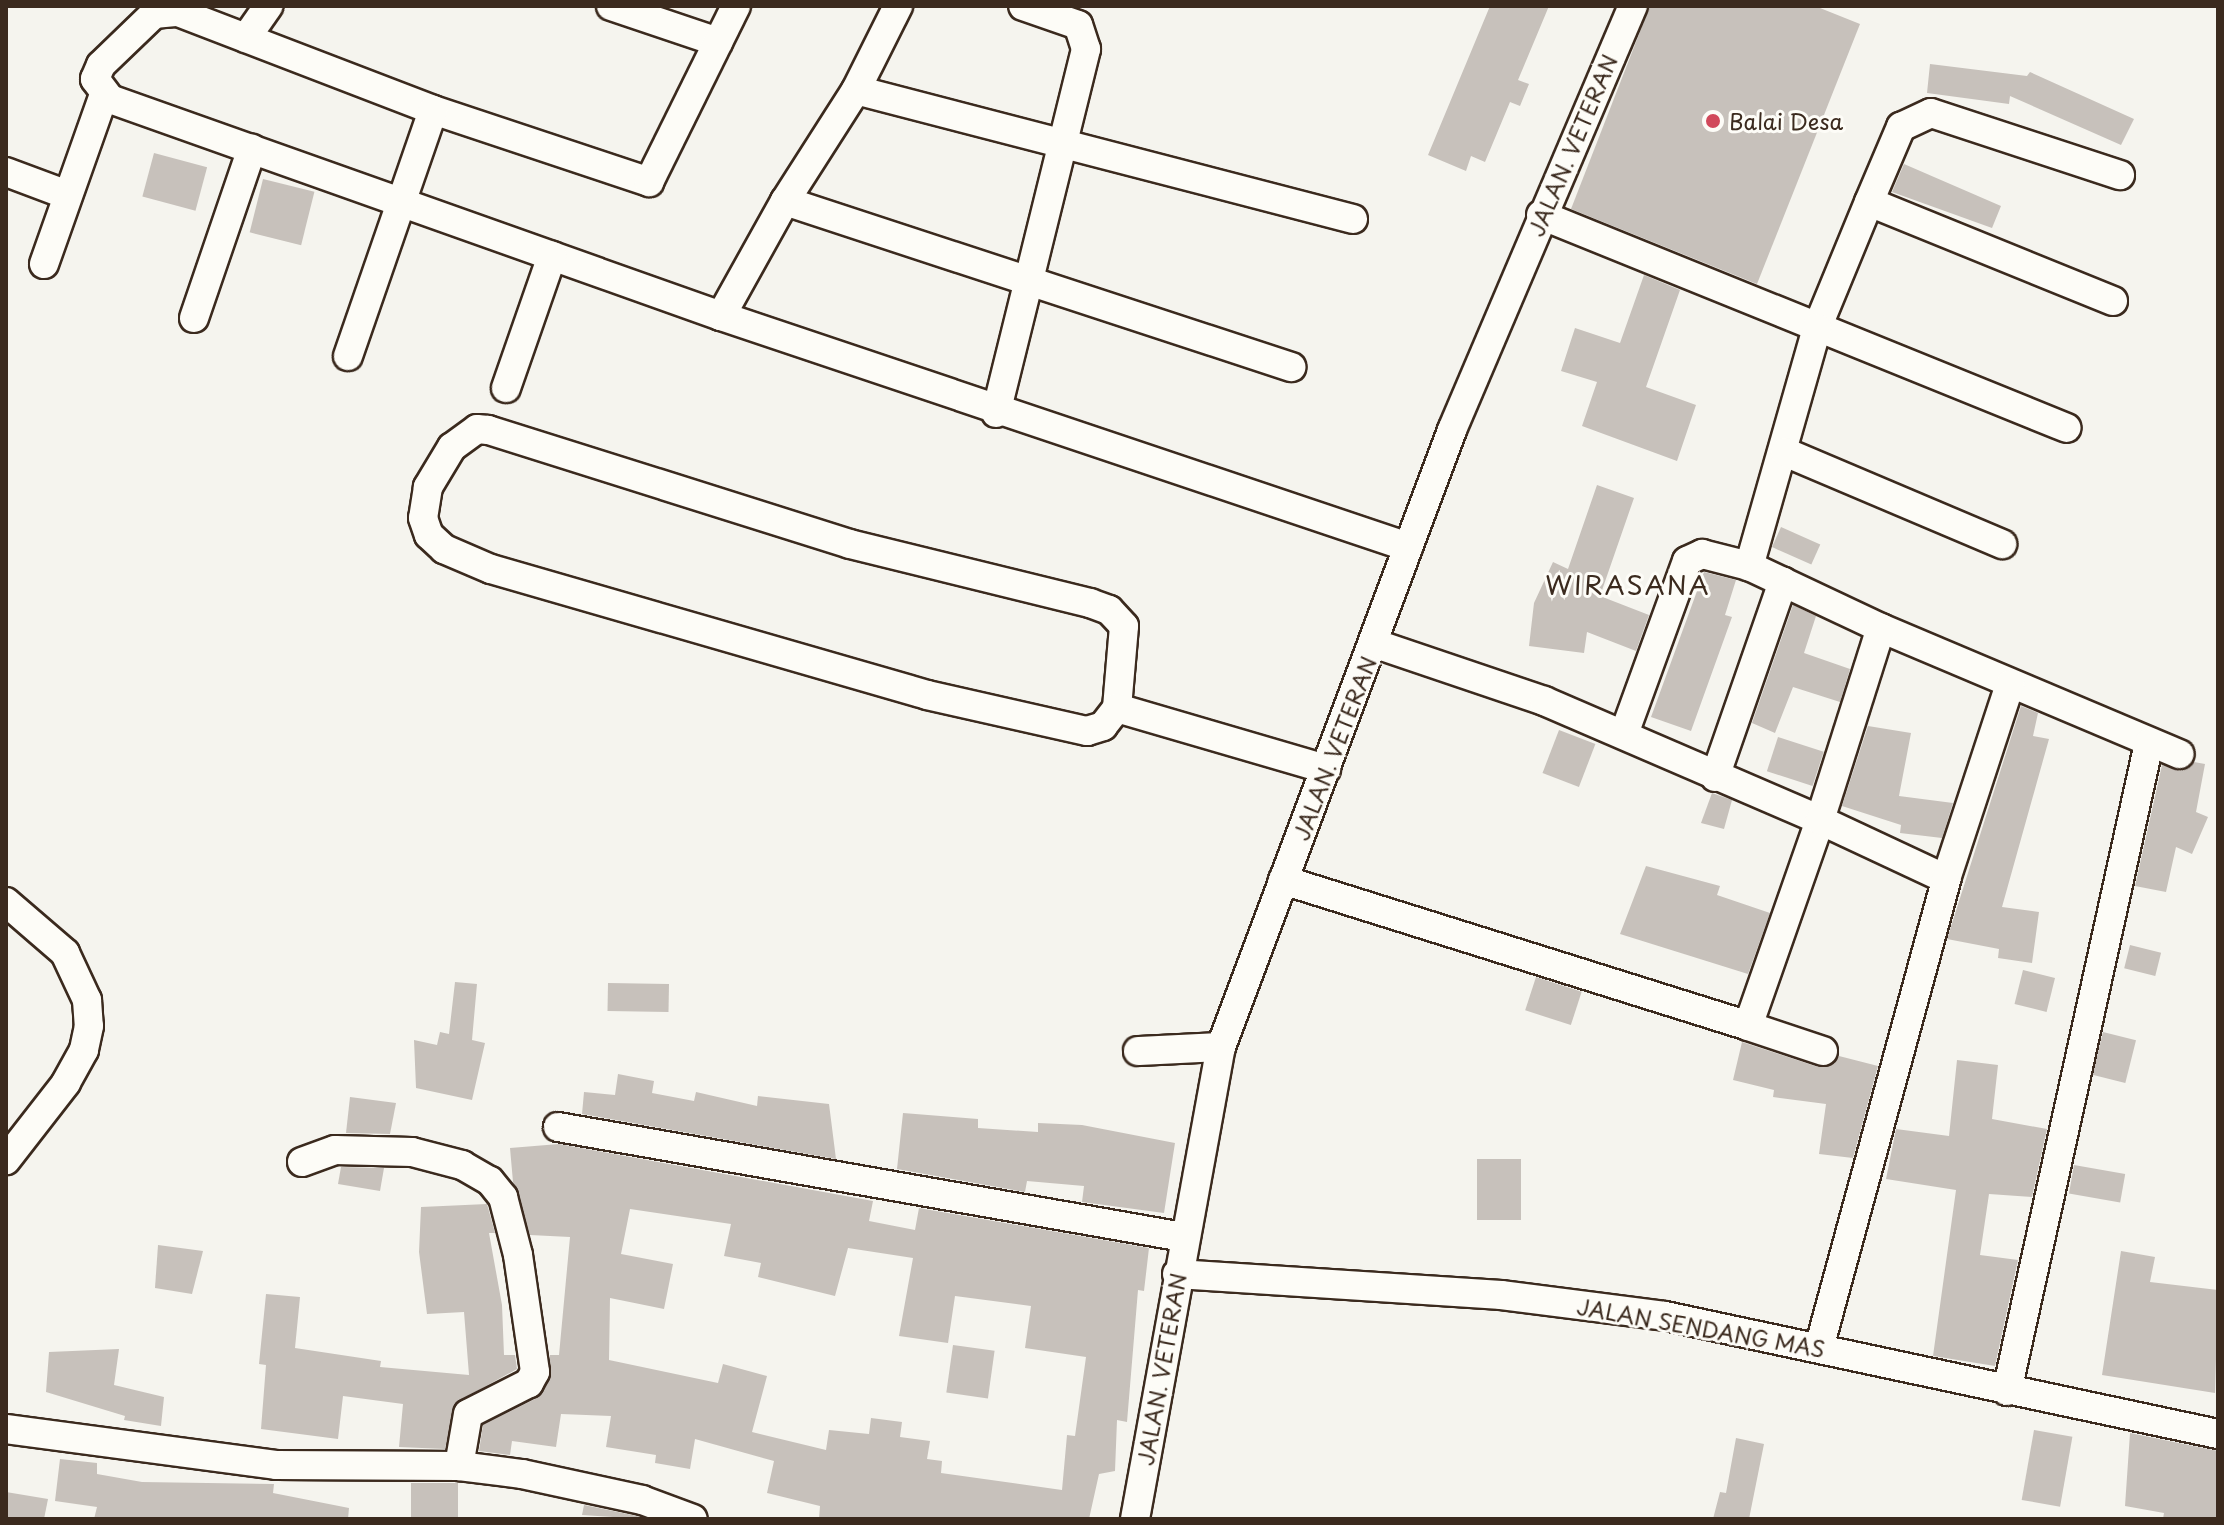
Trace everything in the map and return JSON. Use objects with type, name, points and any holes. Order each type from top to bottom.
[{"type":"street","points":[[246,38],[268,6]]},
{"type":"street","points":[[611,6],[718,42]]},
{"type":"street","points":[[736,6],[649,182],[433,110],[178,12],[154,14],[101,65],[95,79],[104,95],[552,256],[996,413],[1408,547]]},
{"type":"street","points":[[721,316],[785,201],[856,90],[898,6]]},
{"type":"street","points":[[996,413],[1029,285],[1084,37],[1078,25],[1063,17],[1023,6]]},
{"type":"street","name":"JALAN. VETERAN","points":[[1135,1519],[1183,1237],[1221,1047],[1408,547],[1541,215],[1633,6]]},
{"type":"street","points":[[856,90],[1061,147],[1353,219]]},
{"type":"street","points":[[44,264],[104,95]]},
{"type":"street","points":[[348,356],[405,202],[433,110]]},
{"type":"street","points":[[1749,566],[1785,452],[1817,328],[1901,127],[1931,113],[2120,175]]},
{"type":"street","points":[[194,318],[252,149]]},
{"type":"street","points":[[6,172],[68,195]]},
{"type":"street","points":[[785,201],[1029,285],[1291,367]]},
{"type":"street","points":[[1869,202],[2113,301]]},
{"type":"street","points":[[1541,215],[2067,428]]},
{"type":"street","points":[[506,388],[552,256]]},
{"type":"street","points":[[477,429],[488,430],[837,540],[1100,606],[1120,617],[1124,626],[1117,708],[1094,730],[1048,724],[748,647],[491,569],[444,549],[429,535],[423,518],[428,487],[452,447],[477,429]]},
{"type":"street","points":[[1785,452],[2002,544]]},
{"type":"street","points":[[1624,734],[1687,561],[1702,554],[1749,566],[1881,628],[2179,754]]},
{"type":"street","points":[[1715,777],[1783,582]]},
{"type":"street","points":[[1748,1026],[1820,820],[1881,628]]},
{"type":"street","points":[[1373,643],[1544,701],[1820,820],[1946,879]]},
{"type":"street","points":[[1819,1348],[1946,879],[2010,684]]},
{"type":"street","points":[[1117,708],[1326,769]]},
{"type":"street","points":[[2007,1391],[2149,743]]},
{"type":"street","points":[[1283,880],[1823,1051]]},
{"type":"street","points":[[6,902],[65,953],[87,1000],[89,1026],[84,1050],[66,1083],[6,1160]]},
{"type":"street","points":[[1138,1051],[1221,1047]]},
{"type":"street","points":[[558,1127],[1183,1237]]},
{"type":"street","points":[[302,1162],[335,1150],[412,1152],[462,1165],[490,1181],[503,1197],[518,1255],[535,1372],[529,1383],[468,1414],[459,1466]]},
{"type":"street","name":"JALAN SENDANG MAS","points":[[1177,1274],[1501,1295],[1665,1316],[2218,1434]]},
{"type":"street","points":[[8,1427],[276,1465],[459,1466],[572,1483],[693,1519]]},
{"type":"building","points":[[1490,6],[1549,6],[1518,80],[1529,84],[1520,106],[1510,102],[1485,162],[1471,156],[1466,171],[1428,155]]},
{"type":"building","name":"Balai Desa","points":[[1650,6],[1815,6],[1860,24],[1757,284],[1571,209]]},
{"type":"building","points":[[1930,64],[2027,76],[2030,72],[2134,119],[2121,145],[2010,96],[2009,104],[1927,93]]},
{"type":"building","points":[[154,153],[207,167],[195,211],[142,196]]},
{"type":"building","points":[[1904,164],[2001,206],[1992,228],[1892,192]]},
{"type":"building","points":[[263,179],[314,192],[301,245],[250,232]]},
{"type":"building","points":[[1644,275],[1680,290],[1646,387],[1696,405],[1677,461],[1582,426],[1597,382],[1561,371],[1575,328],[1620,343]]},
{"type":"building","points":[[1597,485],[1634,498],[1600,596],[1649,615],[1636,651],[1587,632],[1584,653],[1529,646],[1534,603],[1553,562],[1568,569]]},
{"type":"building","points":[[1781,527],[1820,544],[1811,565],[1772,547]]},
{"type":"building","points":[[1704,572],[1736,580],[1725,615],[1732,617],[1691,731],[1651,717]]},
{"type":"building","points":[[1793,605],[1816,616],[1804,653],[1850,669],[1840,702],[1793,687],[1775,733],[1752,723]]},
{"type":"building","points":[[2021,706],[2038,713],[2033,736],[2049,739],[2002,907],[2039,912],[2032,963],[1998,958],[1999,949],[1947,939]]},
{"type":"building","points":[[1868,726],[1911,733],[1899,796],[1953,803],[1942,838],[1900,833],[1901,825],[1842,806]]},
{"type":"building","points":[[1559,730],[1595,744],[1579,787],[1543,773]]},
{"type":"building","points":[[1778,737],[1824,752],[1813,786],[1767,771]]},
{"type":"building","points":[[2194,762],[2205,764],[2196,812],[2208,817],[2192,854],[2176,847],[2166,892],[2135,886],[2162,765],[2180,771]]},
{"type":"building","points":[[1712,793],[1732,800],[1724,829],[1701,823]]},
{"type":"building","points":[[1646,866],[1720,886],[1717,895],[1770,913],[1748,974],[1620,934]]},
{"type":"building","points":[[2130,945],[2161,953],[2155,976],[2124,968]]},
{"type":"building","points":[[2023,970],[2055,978],[2047,1012],[2015,1004]]},
{"type":"building","points":[[1536,977],[1582,992],[1571,1025],[1525,1010]]},
{"type":"building","points":[[455,982],[477,984],[472,1040],[485,1043],[472,1100],[416,1088],[414,1040],[437,1045],[440,1032],[449,1034]]},
{"type":"building","points":[[608,983],[669,984],[669,1012],[608,1011]]},
{"type":"building","points":[[2103,1032],[2136,1040],[2125,1083],[2092,1075]]},
{"type":"building","points":[[1742,1042],[1818,1067],[1834,1064],[1839,1056],[1878,1066],[1853,1158],[1819,1154],[1826,1104],[1773,1097],[1774,1090],[1733,1080]]},
{"type":"building","points":[[1957,1060],[1998,1065],[1992,1119],[2047,1129],[2032,1197],[1989,1194],[1980,1255],[2018,1260],[1995,1366],[1933,1356],[1956,1190],[1886,1179],[1896,1129],[1949,1136]]},
{"type":"building","points":[[618,1074],[654,1081],[652,1093],[694,1101],[696,1092],[757,1106],[758,1096],[829,1104],[836,1159],[582,1114],[584,1092],[615,1095]]},
{"type":"building","points":[[350,1097],[396,1103],[390,1134],[346,1133]]},
{"type":"building","points":[[903,1113],[978,1119],[978,1128],[1038,1132],[1038,1123],[1082,1125],[1175,1143],[1164,1213],[1082,1202],[1084,1186],[1027,1181],[1025,1192],[897,1169]]},
{"type":"building","points":[[559,1144],[873,1201],[869,1221],[915,1230],[919,1208],[1149,1248],[1144,1291],[1138,1290],[1127,1422],[1117,1420],[1115,1471],[1099,1474],[1089,1519],[819,1519],[820,1506],[767,1493],[774,1461],[695,1439],[690,1469],[655,1463],[656,1455],[606,1447],[611,1416],[561,1414],[556,1447],[512,1441],[510,1455],[479,1451],[483,1425],[537,1398],[550,1379],[550,1355],[559,1355],[570,1237],[530,1235],[513,1182],[510,1148]],"holes":[[[630,1209],[731,1224],[724,1256],[761,1263],[758,1277],[835,1296],[848,1248],[913,1258],[899,1336],[948,1343],[955,1296],[1031,1306],[1025,1348],[1086,1357],[1075,1436],[1067,1435],[1062,1490],[941,1473],[942,1461],[927,1459],[930,1441],[900,1437],[902,1422],[871,1418],[869,1434],[829,1430],[826,1450],[752,1432],[767,1376],[723,1364],[718,1383],[609,1360],[610,1298],[664,1309],[673,1264],[621,1254]]]},
{"type":"building","points":[[1477,1159],[1521,1159],[1521,1220],[1477,1220]]},
{"type":"building","points":[[2074,1165],[2125,1174],[2120,1203],[2069,1194]]},
{"type":"building","points":[[341,1167],[384,1168],[380,1191],[338,1184]]},
{"type":"building","points":[[487,1204],[495,1233],[489,1233],[502,1305],[504,1355],[515,1355],[517,1369],[455,1403],[445,1449],[399,1447],[403,1404],[343,1396],[338,1439],[261,1429],[266,1365],[259,1364],[266,1294],[300,1297],[295,1348],[381,1361],[380,1367],[469,1375],[464,1312],[427,1314],[419,1252],[421,1207]]},
{"type":"building","points":[[158,1245],[203,1251],[192,1294],[155,1288]]},
{"type":"building","points":[[2121,1251],[2155,1257],[2150,1282],[2218,1290],[2215,1393],[2102,1375]]},
{"type":"building","points":[[953,1345],[995,1351],[988,1398],[946,1393]]},
{"type":"building","points":[[119,1349],[114,1385],[164,1397],[161,1426],[124,1420],[125,1416],[46,1392],[49,1352]]},
{"type":"building","points":[[2034,1430],[2072,1437],[2060,1507],[2022,1500]]},
{"type":"building","points":[[2130,1433],[2218,1451],[2218,1519],[2163,1519],[2164,1513],[2125,1506]]},
{"type":"building","points":[[1736,1438],[1764,1444],[1749,1519],[1713,1519],[1720,1492],[1726,1493]]},
{"type":"building","points":[[60,1459],[97,1463],[97,1474],[142,1482],[274,1484],[273,1493],[349,1508],[348,1519],[94,1519],[97,1507],[55,1501]]},
{"type":"building","points":[[411,1483],[458,1483],[458,1519],[411,1519]]},
{"type":"building","points":[[6,1492],[48,1499],[44,1519],[6,1519]]},
{"type":"building","points":[[584,1505],[637,1516],[644,1519],[582,1515]]},
{"type":"place","name":"Balai Desa","points":[[1713,121]]},
{"type":"district","name":"WIRASANA","points":[[1628,585]]}]
